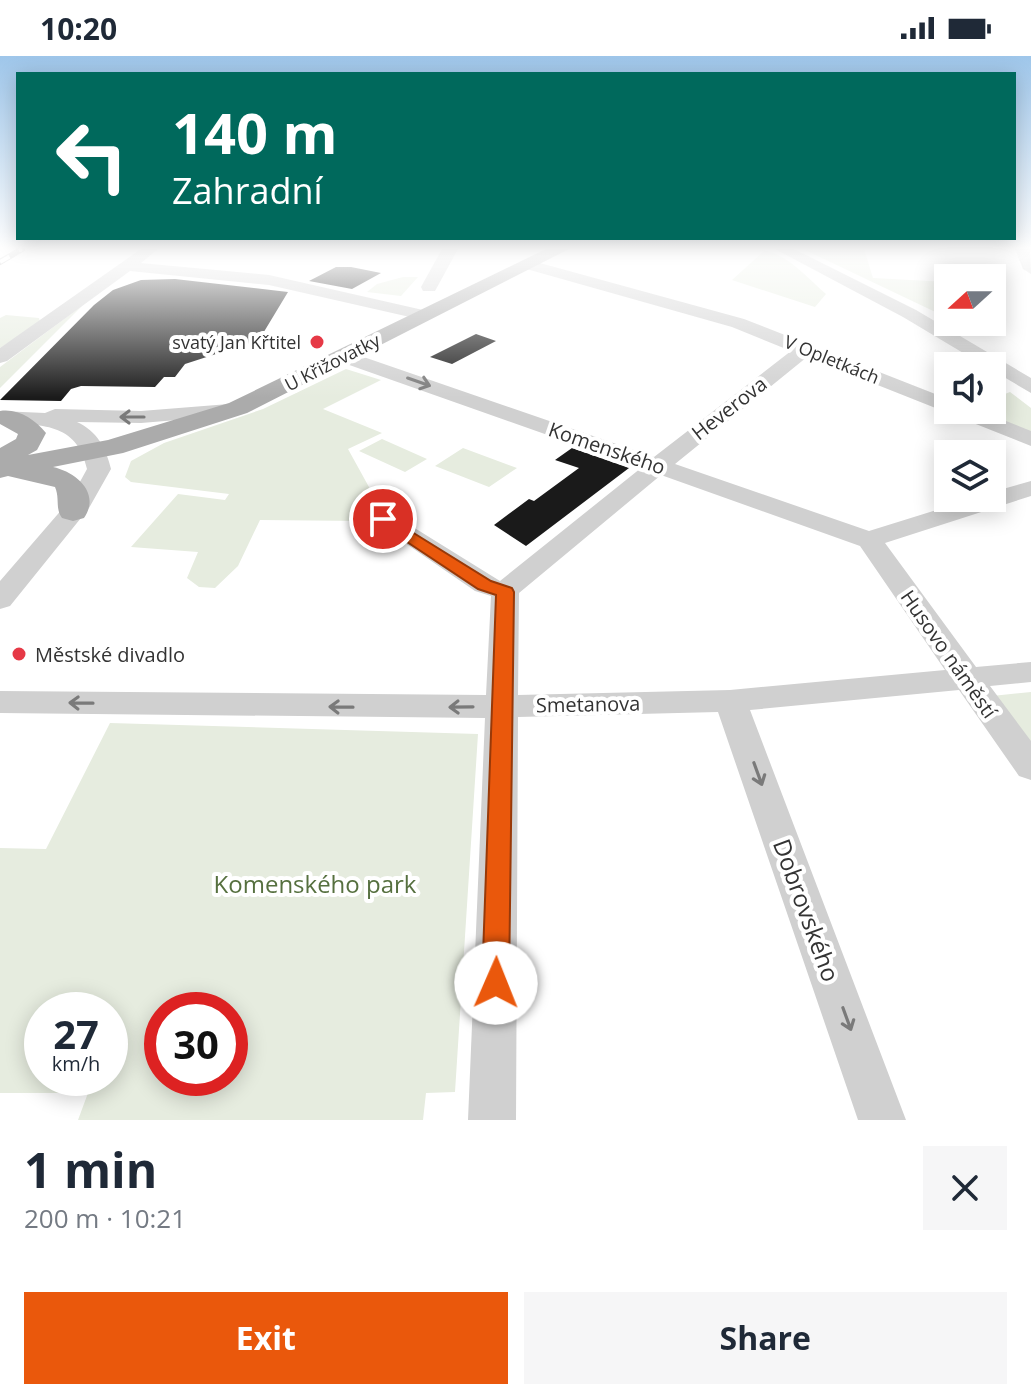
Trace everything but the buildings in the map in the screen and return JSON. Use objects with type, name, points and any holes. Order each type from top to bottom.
[{"type":"main road","name":"U Křižovatky","points":[[0,471],[95,452],[238,408],[458,299]]},
{"type":"main road","points":[[0,460],[27,444],[32,433],[25,426],[3,417]]},
{"type":"main road","points":[[0,471],[59,477],[72,490],[73,512]]},
{"type":"street","points":[[0,357],[80,299]]},
{"type":"street","points":[[351,299],[423,315]]},
{"type":"street","name":"V Opletkách","points":[[654,299],[806,348],[934,400]]},
{"type":"street","points":[[883,299],[918,316],[1031,387]]},
{"type":"street","name":"Heverova","points":[[505,592],[515,580],[656,465],[806,348]]},
{"type":"street","name":"Komenského","points":[[345,357],[869,540]]},
{"type":"street","points":[[3,417],[141,417],[238,408]]},
{"type":"street","points":[[0,600],[73,512],[97,477],[99,465],[95,452],[83,434],[62,422],[3,417]]},
{"type":"street","points":[[994,424],[1031,439]]},
{"type":"street","points":[[869,540],[1031,488]]},
{"type":"street","points":[[383,519],[485,585],[505,592],[492,1120]]},
{"type":"street","name":"Husovo náměstí","points":[[869,540],[1031,767]]},
{"type":"street","name":"Smetanova","points":[[0,702],[419,708],[730,701],[1031,672]]},
{"type":"street","name":"Dobrovského","points":[[730,701],[882,1120]]},
{"type":"green space","points":[[789,299],[822,299],[815,307]]},
{"type":"green space","points":[[907,299],[934,299],[934,311]]},
{"type":"green space","points":[[83,305],[0,388],[0,367]]},
{"type":"green space","points":[[6,315],[39,318],[40,322],[0,348],[0,318]]},
{"type":"green space","points":[[346,369],[381,380],[323,409],[382,433],[348,449],[380,507],[363,521],[260,520],[238,566],[215,588],[199,587],[187,578],[198,552],[131,547],[178,494],[225,500],[229,494],[131,482],[125,477],[131,461],[164,443],[263,409]]},
{"type":"green space","points":[[1010,392],[1031,408],[1031,436],[1001,424],[1006,424],[1006,394]]},
{"type":"green space","points":[[382,439],[427,459],[405,472],[359,451]]},
{"type":"green space","points":[[463,448],[517,468],[489,487],[435,466]]},
{"type":"green space","points":[[1031,692],[1031,748],[992,696]]},
{"type":"green space","name":"Komenského park","points":[[110,723],[478,734],[455,1092],[426,1093],[423,1120],[78,1120],[87,1096],[128,1096],[128,992],[24,992],[24,1093],[0,1093],[0,848],[46,849]]},
{"type":"place","name":"svatý Jan Křtitel","points":[[317,342]]},
{"type":"place","name":"Městské divadlo","points":[[19,654]]},
{"type":"route","points":[[383,519],[485,585],[505,592],[496,983]]}]
